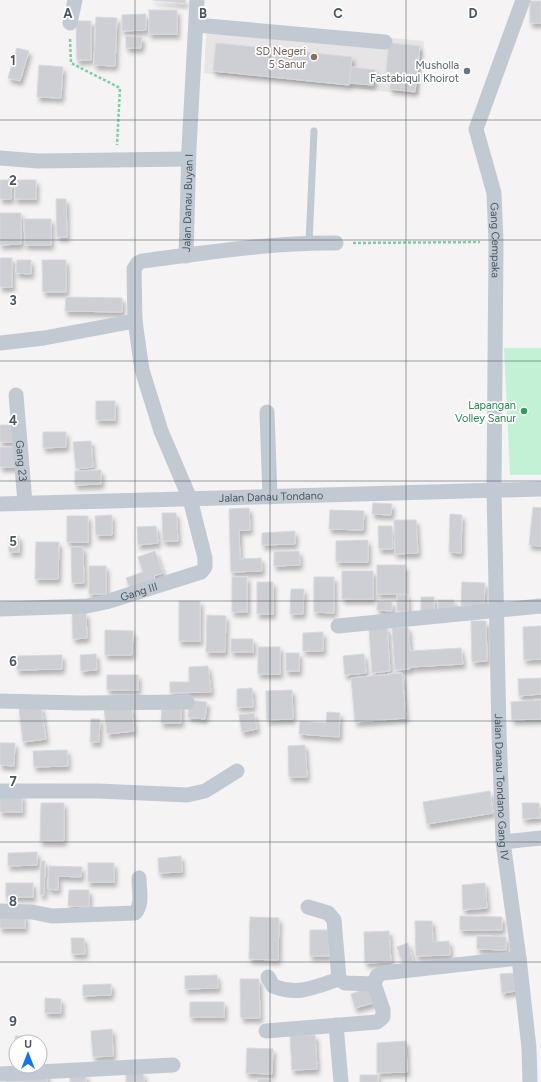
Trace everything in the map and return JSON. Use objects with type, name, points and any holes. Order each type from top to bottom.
[{"type":"street","points":[[70,23],[74,0]]},
{"type":"street","name":"Jalan Danau Buyan I","points":[[190,499],[161,431],[149,397],[142,370],[135,321],[136,266],[142,261],[186,256],[188,159],[197,0]]},
{"type":"street","name":"Gang Cempaka","points":[[494,491],[496,242],[494,193],[476,129],[523,0]]},
{"type":"street","points":[[196,25],[385,42]]},
{"type":"street","points":[[0,158],[38,161],[188,159]]},
{"type":"street","points":[[186,256],[309,242],[336,243]]},
{"type":"street","points":[[0,343],[44,338],[135,321]]},
{"type":"street","name":"Gang 23","points":[[16,395],[25,503]]},
{"type":"street","points":[[267,412],[270,497]]},
{"type":"street","name":"Jalan Danau Tondano","points":[[0,504],[270,497],[426,491],[541,490]]},
{"type":"street","name":"Jalan Danau Tondano Gang IV","points":[[494,491],[503,842],[519,958],[529,1048],[530,1082]]},
{"type":"street","name":"Gang III","points":[[0,610],[87,606],[106,602],[201,572],[205,567],[205,558],[190,499]]},
{"type":"street","points":[[338,626],[541,606]]},
{"type":"street","points":[[0,701],[80,703],[187,702]]},
{"type":"street","points":[[0,791],[98,791],[187,795],[205,791],[237,771]]},
{"type":"street","points":[[503,842],[541,838]]},
{"type":"street","points":[[0,911],[32,912],[52,916],[135,913],[140,903],[139,878]]},
{"type":"street","points":[[308,908],[328,913],[334,920],[339,979]]},
{"type":"street","points":[[266,1031],[381,1020],[383,1010],[374,984],[377,976],[383,973],[519,958]]},
{"type":"street","points":[[268,977],[273,986],[286,991],[309,990],[339,979]]},
{"type":"street","points":[[339,979],[345,983],[374,984]]},
{"type":"street","points":[[336,1025],[341,1082]]},
{"type":"street","points":[[0,1074],[173,1065]]},
{"type":"lane","points":[[309,242],[314,131]]},
{"type":"path","points":[[70,23],[71,63],[120,88],[117,159]]},
{"type":"path","points":[[336,243],[496,242]]},
{"type":"shaded area","name":"SD Negeri 5 Sanur","points":[[207,21],[424,41],[419,95],[204,73]]},
{"type":"green space","name":"Lapangan Volley Sanur","points":[[504,348],[541,348],[541,475],[510,475]]},
{"type":"building","points":[[153,0],[186,0],[185,3]]},
{"type":"building","points":[[530,1],[541,1],[541,23],[530,23]]},
{"type":"building","points":[[149,10],[177,10],[177,34],[149,34]]},
{"type":"building","points":[[146,14],[146,30],[122,31],[122,15]]},
{"type":"building","points":[[96,17],[117,18],[115,66],[94,65]]},
{"type":"building","points":[[76,21],[91,21],[91,60],[77,60]]},
{"type":"building","points":[[126,36],[142,37],[141,48],[126,48]]},
{"type":"building","points":[[216,43],[352,57],[349,85],[213,71]]},
{"type":"building","points":[[389,43],[420,46],[415,92],[390,89],[392,73],[386,73]]},
{"type":"building","points":[[17,48],[29,51],[20,81],[8,78]]},
{"type":"building","points":[[39,65],[63,67],[61,98],[37,97]]},
{"type":"building","points":[[351,67],[375,70],[373,85],[349,83]]},
{"type":"building","points":[[0,180],[12,180],[11,199],[0,199]]},
{"type":"building","points":[[15,180],[36,180],[36,199],[15,199]]},
{"type":"building","points":[[56,199],[66,199],[67,237],[57,237]]},
{"type":"building","points":[[0,213],[21,213],[21,244],[0,245]]},
{"type":"building","points":[[24,219],[51,219],[51,245],[25,245]]},
{"type":"building","points":[[0,258],[12,258],[12,287],[0,287]]},
{"type":"building","points":[[17,260],[31,260],[31,274],[16,273]]},
{"type":"building","points":[[42,260],[66,260],[66,292],[43,292]]},
{"type":"building","points":[[66,297],[122,298],[122,312],[65,311]]},
{"type":"building","points":[[96,401],[115,401],[115,420],[96,420]]},
{"type":"building","points":[[0,425],[14,425],[14,442],[0,442]]},
{"type":"building","points":[[43,432],[66,432],[66,447],[43,448]]},
{"type":"building","points":[[91,441],[93,467],[76,469],[73,442]]},
{"type":"building","points":[[0,447],[17,447],[18,467],[0,467]]},
{"type":"building","points":[[101,470],[101,484],[75,485],[75,471]]},
{"type":"building","points":[[373,503],[392,504],[391,515],[372,514]]},
{"type":"building","points":[[533,507],[541,508],[541,546],[529,545]]},
{"type":"building","points":[[249,508],[250,530],[239,530],[240,559],[261,558],[262,571],[231,572],[229,509]]},
{"type":"building","points":[[330,510],[364,511],[363,530],[329,529]]},
{"type":"building","points":[[162,513],[176,513],[178,541],[163,541]]},
{"type":"building","points":[[450,514],[462,515],[461,553],[449,552]]},
{"type":"building","points":[[112,515],[112,535],[96,535],[95,516]]},
{"type":"building","points":[[67,516],[88,516],[88,542],[67,542]]},
{"type":"building","points":[[394,520],[416,520],[418,553],[395,554]]},
{"type":"building","points":[[156,526],[158,543],[138,545],[137,527]]},
{"type":"building","points":[[378,526],[392,526],[393,549],[379,549]]},
{"type":"building","points":[[295,531],[295,544],[262,545],[262,533]]},
{"type":"building","points":[[9,536],[19,536],[19,552],[9,552]]},
{"type":"building","points":[[368,540],[368,562],[336,562],[336,541]]},
{"type":"building","points":[[36,542],[59,542],[58,579],[35,579]]},
{"type":"building","points":[[71,547],[83,547],[84,583],[72,583]]},
{"type":"building","points":[[155,551],[163,573],[154,576],[155,580],[130,589],[126,578],[143,572],[138,557]]},
{"type":"building","points":[[299,551],[300,565],[274,566],[274,552]]},
{"type":"building","points":[[377,565],[405,565],[405,594],[377,594]]},
{"type":"building","points":[[89,566],[106,566],[106,594],[89,594]]},
{"type":"building","points":[[342,571],[373,571],[373,599],[342,599]]},
{"type":"building","points":[[232,577],[247,577],[247,612],[232,612]]},
{"type":"building","points":[[314,577],[334,577],[334,613],[314,612]]},
{"type":"building","points":[[257,582],[273,582],[273,614],[257,614]]},
{"type":"building","points":[[462,582],[485,583],[484,606],[461,606]]},
{"type":"building","points":[[291,589],[304,589],[303,614],[290,614]]},
{"type":"building","points":[[397,595],[408,595],[408,611],[397,611]]},
{"type":"building","points":[[421,597],[434,597],[434,613],[421,613]]},
{"type":"building","points":[[438,600],[454,600],[454,610],[438,610]]},
{"type":"building","points":[[179,601],[200,601],[200,641],[179,641]]},
{"type":"building","points":[[377,601],[392,602],[392,611],[377,610]]},
{"type":"building","points":[[72,613],[86,613],[87,638],[73,639]]},
{"type":"building","points":[[207,615],[226,616],[225,652],[206,652]]},
{"type":"building","points":[[471,621],[486,621],[487,661],[472,662]]},
{"type":"building","points":[[541,626],[541,659],[524,660],[523,627]]},
{"type":"building","points":[[387,627],[390,671],[372,673],[369,628]]},
{"type":"building","points":[[408,627],[410,651],[461,648],[463,664],[410,667],[410,669],[395,670],[392,628]]},
{"type":"building","points":[[105,630],[133,631],[132,655],[105,655]]},
{"type":"building","points":[[323,632],[323,651],[303,651],[303,633]]},
{"type":"building","points":[[231,639],[253,639],[253,652],[231,652]]},
{"type":"building","points":[[258,647],[280,647],[280,674],[258,674]]},
{"type":"building","points":[[286,653],[299,653],[299,671],[286,671]]},
{"type":"building","points":[[96,654],[97,670],[81,671],[80,655]]},
{"type":"building","points":[[364,654],[366,673],[345,675],[343,656]]},
{"type":"building","points":[[62,655],[62,669],[17,670],[17,656]]},
{"type":"building","points":[[208,666],[211,692],[170,693],[170,682],[189,682],[189,667]]},
{"type":"building","points":[[402,673],[406,718],[355,722],[351,678]]},
{"type":"building","points":[[107,675],[138,675],[138,690],[107,690]]},
{"type":"building","points":[[541,678],[541,694],[519,696],[518,679]]},
{"type":"building","points":[[252,688],[253,707],[237,707],[237,689]]},
{"type":"building","points":[[292,690],[293,719],[267,720],[266,691]]},
{"type":"building","points":[[189,700],[207,702],[205,719],[188,717]]},
{"type":"building","points":[[541,700],[541,719],[512,720],[511,702]]},
{"type":"building","points":[[162,703],[181,704],[181,723],[161,723]]},
{"type":"building","points":[[131,705],[134,731],[107,734],[104,709]]},
{"type":"building","points":[[41,706],[46,739],[23,742],[19,709]]},
{"type":"building","points":[[327,712],[340,713],[339,737],[299,734],[300,721],[326,723]]},
{"type":"building","points":[[254,713],[257,729],[242,732],[239,715]]},
{"type":"building","points":[[91,719],[100,719],[99,742],[90,742]]},
{"type":"building","points":[[0,743],[15,743],[14,766],[0,765]]},
{"type":"building","points":[[305,745],[307,777],[289,777],[288,746]]},
{"type":"building","points":[[67,750],[68,766],[34,767],[33,751]]},
{"type":"building","points":[[490,791],[493,813],[427,824],[423,802]]},
{"type":"building","points":[[0,795],[22,795],[22,812],[0,812]]},
{"type":"building","points":[[41,803],[64,803],[64,841],[40,841]]},
{"type":"building","points":[[522,803],[539,803],[540,818],[523,819]]},
{"type":"building","points":[[37,852],[37,865],[8,866],[8,853]]},
{"type":"building","points":[[181,856],[182,872],[159,873],[158,858]]},
{"type":"building","points":[[41,861],[45,861],[44,895],[40,895]]},
{"type":"building","points":[[88,863],[114,863],[114,882],[88,882]]},
{"type":"building","points":[[49,866],[82,867],[81,877],[58,876],[58,890],[48,889]]},
{"type":"building","points":[[6,883],[33,883],[33,897],[6,897]]},
{"type":"building","points":[[485,883],[487,908],[463,910],[462,885]]},
{"type":"building","points":[[69,890],[89,890],[89,907],[68,906]]},
{"type":"building","points":[[0,915],[25,915],[25,928],[0,928]]},
{"type":"building","points":[[460,916],[502,917],[502,930],[460,930]]},
{"type":"building","points":[[250,917],[279,918],[278,960],[249,959]]},
{"type":"building","points":[[415,921],[432,921],[433,942],[449,941],[450,955],[416,956]]},
{"type":"building","points":[[310,930],[329,930],[329,956],[310,956]]},
{"type":"building","points":[[389,931],[391,962],[365,963],[364,932]]},
{"type":"building","points":[[477,936],[506,937],[506,950],[477,949]]},
{"type":"building","points":[[71,938],[84,938],[85,954],[72,954]]},
{"type":"building","points":[[408,943],[413,961],[403,964],[397,947]]},
{"type":"building","points":[[515,973],[517,991],[502,993],[500,974]]},
{"type":"building","points":[[217,975],[218,988],[185,989],[185,976]]},
{"type":"building","points":[[240,979],[259,979],[260,1018],[241,1018]]},
{"type":"building","points":[[111,984],[111,995],[83,996],[83,985]]},
{"type":"building","points":[[368,988],[373,1003],[355,1008],[351,994]]},
{"type":"building","points":[[45,998],[61,999],[61,1013],[45,1013]]},
{"type":"building","points":[[190,1002],[224,1002],[224,1017],[190,1017]]},
{"type":"building","points":[[112,1029],[113,1056],[93,1057],[91,1031]]},
{"type":"building","points":[[315,1035],[317,1069],[292,1070],[290,1036]]},
{"type":"building","points":[[406,1041],[407,1072],[377,1073],[377,1043]]},
{"type":"building","points":[[247,1048],[273,1049],[272,1074],[246,1073]]},
{"type":"building","points":[[143,1073],[144,1082],[126,1082],[126,1074]]},
{"type":"building","points":[[47,1074],[47,1082],[6,1082],[6,1075]]},
{"type":"building","points":[[86,1075],[86,1082],[70,1082],[70,1076]]},
{"type":"building","points":[[360,1075],[378,1075],[378,1082],[360,1082]]},
{"type":"building","points":[[258,1079],[271,1079],[271,1082],[258,1082]]},
{"type":"place","name":"SD Negeri 5 Sanur","points":[[314,57]]},
{"type":"place","name":"Musholla Fastabiqul Khoirot","points":[[467,71]]},
{"type":"place","name":"Lapangan Volley Sanur","points":[[524,411]]}]
